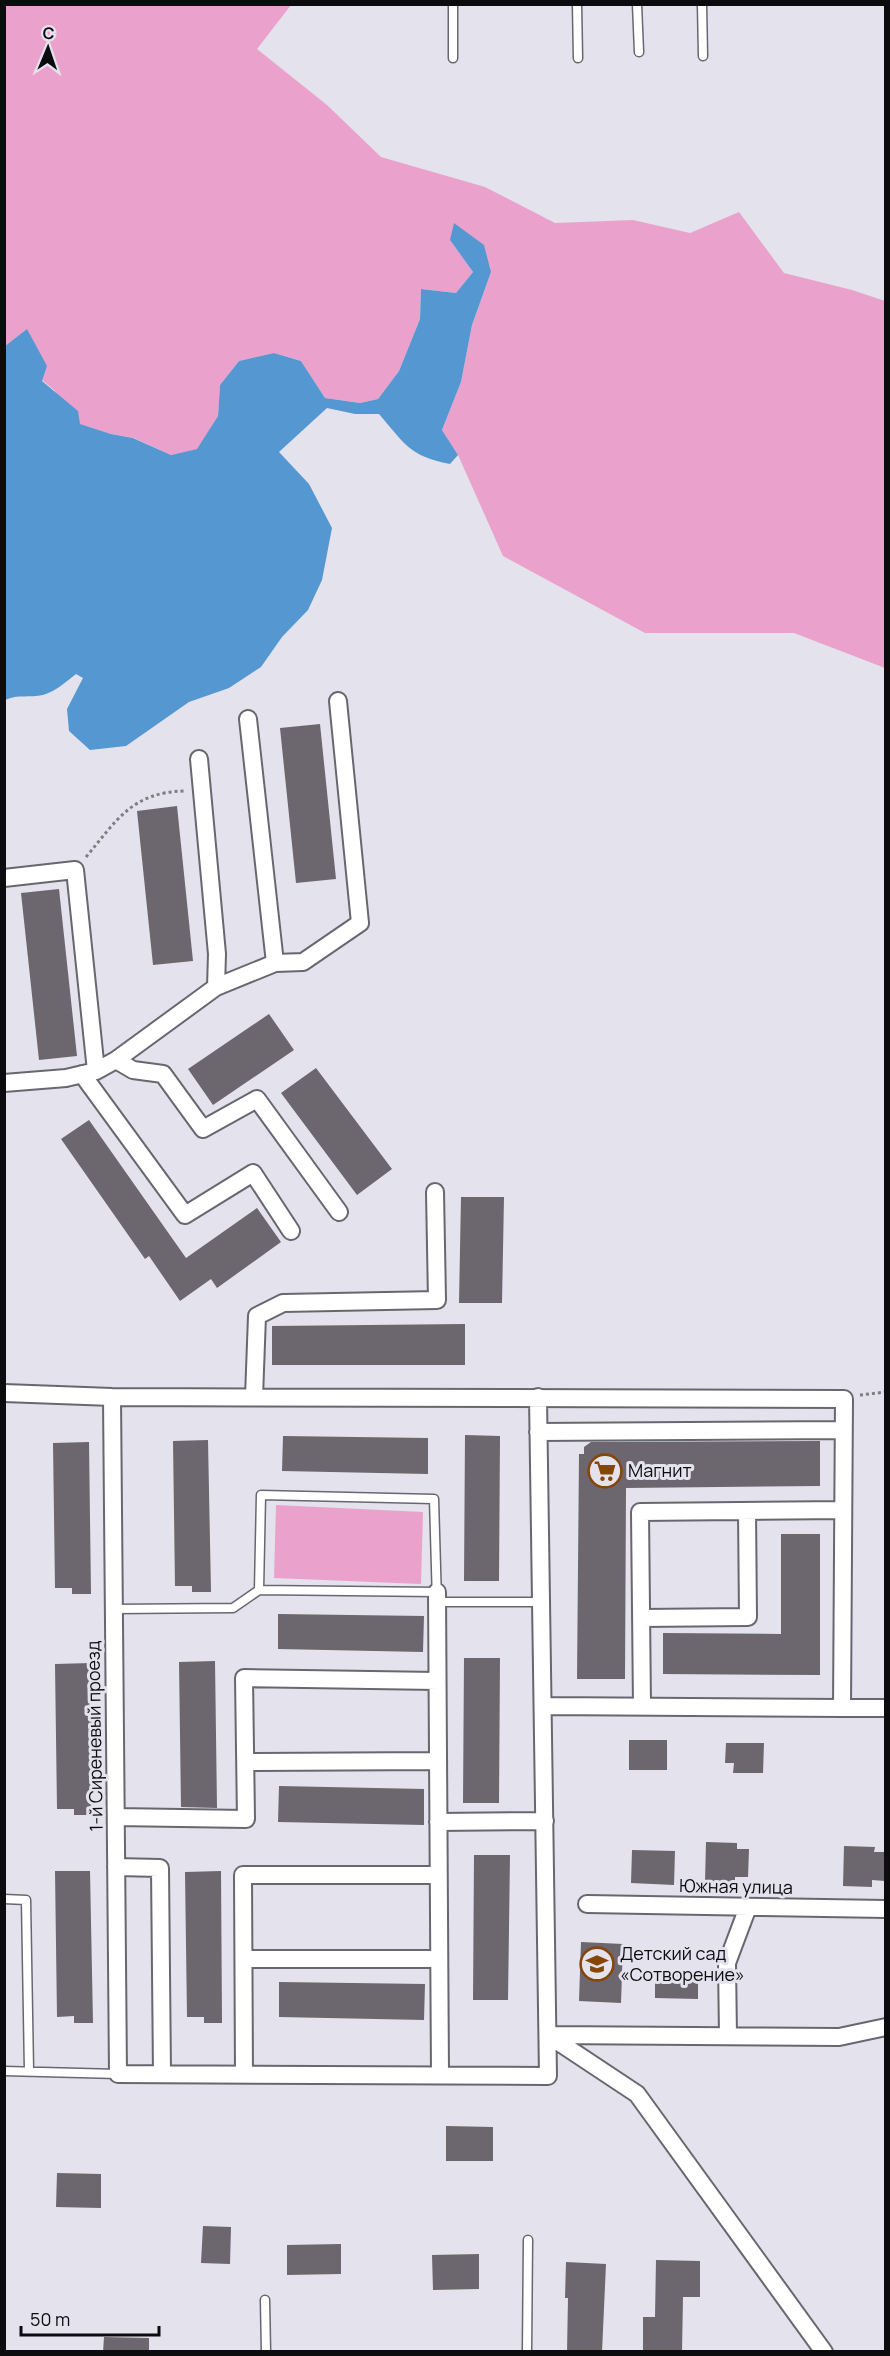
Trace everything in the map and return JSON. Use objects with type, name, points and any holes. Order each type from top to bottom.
[{"type":"street","points":[[4,1083],[66,1078],[89,1072],[116,1060],[216,987],[275,963],[303,962],[360,923],[338,701]]},
{"type":"street","points":[[248,719],[275,963]]},
{"type":"street","points":[[199,759],[217,954],[216,987]]},
{"type":"street","points":[[4,878],[75,870],[89,1072],[185,1215],[253,1173],[291,1231]]},
{"type":"street","points":[[116,1060],[133,1070],[163,1074],[204,1130],[257,1099],[339,1212]]},
{"type":"street","points":[[254,1397],[257,1316],[283,1303],[437,1300],[435,1192]]},
{"type":"street","points":[[4,1393],[112,1397],[844,1399],[842,1708]]},
{"type":"street","name":"1-й Сиреневый проезд","points":[[112,1397],[118,2074]]},
{"type":"street","points":[[118,2074],[548,2076],[538,1397]]},
{"type":"street","points":[[538,1432],[843,1430]]},
{"type":"street","points":[[642,1707],[640,1512],[843,1510]]},
{"type":"street","points":[[641,1618],[748,1617],[747,1511]]},
{"type":"street","points":[[437,1592],[440,2075]]},
{"type":"street","points":[[116,1817],[246,1819],[244,1678],[437,1682]]},
{"type":"street","points":[[544,1706],[885,1708]]},
{"type":"street","points":[[246,1762],[438,1761]]},
{"type":"street","points":[[438,1822],[545,1821]]},
{"type":"street","points":[[116,1867],[160,1868],[162,2074]]},
{"type":"street","points":[[244,2074],[243,1875],[438,1875]]},
{"type":"street","name":"Южная улица","points":[[587,1904],[885,1909]]},
{"type":"street","points":[[728,2036],[727,1963],[748,1907]]},
{"type":"street","points":[[244,1959],[439,1959]]},
{"type":"street","points":[[548,2035],[839,2037],[885,2027]]},
{"type":"street","points":[[548,2035],[638,2094],[824,2352]]},
{"type":"lane","points":[[453,4],[453,58]]},
{"type":"lane","points":[[577,4],[578,58]]},
{"type":"lane","points":[[637,4],[639,52]]},
{"type":"lane","points":[[702,4],[703,56]]},
{"type":"lane","points":[[260,1590],[261,1495],[434,1499],[437,1602],[542,1602]]},
{"type":"lane","points":[[114,1609],[233,1608],[260,1590],[437,1592]]},
{"type":"lane","points":[[4,1899],[26,1900],[28,2071]]},
{"type":"lane","points":[[4,2071],[118,2074]]},
{"type":"lane","points":[[527,2352],[528,2241]]},
{"type":"lane","points":[[265,2300],[266,2352]]},
{"type":"path","points":[[75,870],[127,809],[163,792],[186,791]]},
{"type":"path","points":[[844,1399],[866,1393],[885,1392]]},
{"type":"shaded area","points":[[5,5],[291,5],[257,49],[327,105],[381,157],[485,187],[555,223],[633,220],[690,233],[739,212],[784,273],[885,301],[885,668],[794,633],[645,633],[503,556],[458,455],[442,430],[461,382],[472,325],[491,272],[450,240],[473,272],[456,293],[421,289],[420,319],[399,371],[378,399],[360,403],[325,398],[301,361],[274,353],[239,361],[220,385],[218,416],[198,449],[171,455],[134,438],[79,424],[54,390],[42,380],[26,330],[5,346]]},
{"type":"shaded area","points":[[276,1505],[423,1512],[421,1584],[274,1578]]},
{"type":"water","points":[[454,223],[484,245],[491,272],[472,325],[461,382],[442,430],[458,455],[450,464],[436,461],[416,453],[402,441],[379,414],[355,414],[327,408],[279,452],[309,484],[332,528],[322,580],[308,610],[282,637],[261,667],[229,688],[189,702],[126,746],[90,750],[69,731],[67,709],[83,678],[76,674],[48,693],[5,700],[5,346],[27,329],[47,366],[42,381],[78,411],[80,424],[133,438],[171,455],[197,449],[218,416],[220,385],[239,361],[274,353],[301,361],[325,398],[360,403],[378,399],[399,371],[420,319],[421,289],[456,293],[473,272],[450,240]]},
{"type":"building","points":[[320,724],[336,879],[296,883],[280,728]]},
{"type":"building","points":[[177,806],[193,961],[153,965],[137,811]]},
{"type":"building","points":[[59,889],[77,1056],[39,1060],[21,893]]},
{"type":"building","points":[[269,1014],[294,1050],[213,1105],[188,1069]]},
{"type":"building","points":[[316,1068],[392,1169],[357,1195],[281,1093]]},
{"type":"building","points":[[89,1120],[186,1258],[257,1208],[281,1242],[217,1288],[211,1279],[180,1301],[149,1256],[145,1259],[61,1139]]},
{"type":"building","points":[[461,1197],[504,1197],[502,1303],[459,1303]]},
{"type":"building","points":[[465,1324],[465,1365],[272,1365],[272,1326]]},
{"type":"building","points":[[465,1435],[500,1436],[499,1581],[464,1581]]},
{"type":"building","points":[[283,1436],[428,1438],[428,1474],[282,1471]]},
{"type":"building","points":[[208,1440],[211,1592],[192,1592],[192,1586],[175,1586],[173,1441]]},
{"type":"building","points":[[820,1441],[820,1486],[626,1488],[625,1679],[577,1679],[579,1454],[584,1454],[584,1447],[591,1442]]},
{"type":"building","points":[[89,1442],[91,1594],[72,1594],[72,1588],[55,1588],[53,1443]]},
{"type":"building","points":[[781,1534],[820,1534],[820,1675],[663,1674],[663,1633],[781,1634]]},
{"type":"building","points":[[278,1614],[424,1616],[423,1652],[278,1649]]},
{"type":"building","points":[[464,1658],[500,1658],[499,1803],[463,1803]]},
{"type":"building","points":[[215,1661],[217,1808],[181,1807],[179,1662]]},
{"type":"building","points":[[91,1663],[93,1815],[74,1815],[74,1809],[57,1809],[55,1664]]},
{"type":"building","points":[[629,1740],[667,1740],[667,1770],[629,1770]]},
{"type":"building","points":[[726,1743],[764,1743],[763,1773],[733,1773],[734,1763],[725,1763]]},
{"type":"building","points":[[279,1786],[424,1789],[424,1825],[278,1822]]},
{"type":"building","points":[[706,1842],[737,1843],[737,1849],[749,1849],[748,1877],[735,1877],[735,1883],[705,1882]]},
{"type":"building","points":[[844,1846],[875,1847],[874,1852],[885,1852],[885,1881],[872,1880],[872,1887],[843,1886]]},
{"type":"building","points":[[632,1850],[675,1851],[674,1885],[631,1883]]},
{"type":"building","points":[[474,1855],[510,1855],[508,2000],[473,2000]]},
{"type":"building","points":[[55,1871],[90,1871],[93,2023],[74,2023],[74,2016],[57,2017]]},
{"type":"building","points":[[221,1871],[222,2023],[204,2023],[204,2017],[187,2017],[185,1872]]},
{"type":"building","points":[[581,1942],[623,1944],[621,2003],[579,2001]]},
{"type":"building","points":[[655,1973],[698,1973],[698,1999],[655,1998]]},
{"type":"building","points":[[279,1982],[425,1984],[424,2020],[279,2017]]},
{"type":"building","points":[[446,2126],[493,2127],[493,2161],[446,2161]]},
{"type":"building","points":[[57,2173],[101,2174],[101,2208],[56,2207]]},
{"type":"building","points":[[203,2226],[231,2227],[230,2264],[201,2263]]},
{"type":"building","points":[[341,2244],[341,2274],[287,2275],[287,2245]]},
{"type":"building","points":[[479,2254],[479,2289],[433,2290],[432,2255]]},
{"type":"building","points":[[656,2260],[700,2261],[700,2297],[683,2297],[682,2352],[643,2352],[643,2317],[655,2317]]},
{"type":"building","points":[[566,2262],[606,2264],[602,2352],[567,2352]]},
{"type":"building","points":[[104,2337],[149,2338],[149,2352],[103,2352]]},
{"type":"place","name":"Магнит","points":[[605,1471]]},
{"type":"place","name":"Детский сад «Сотворение»","points":[[597,1964]]}]
